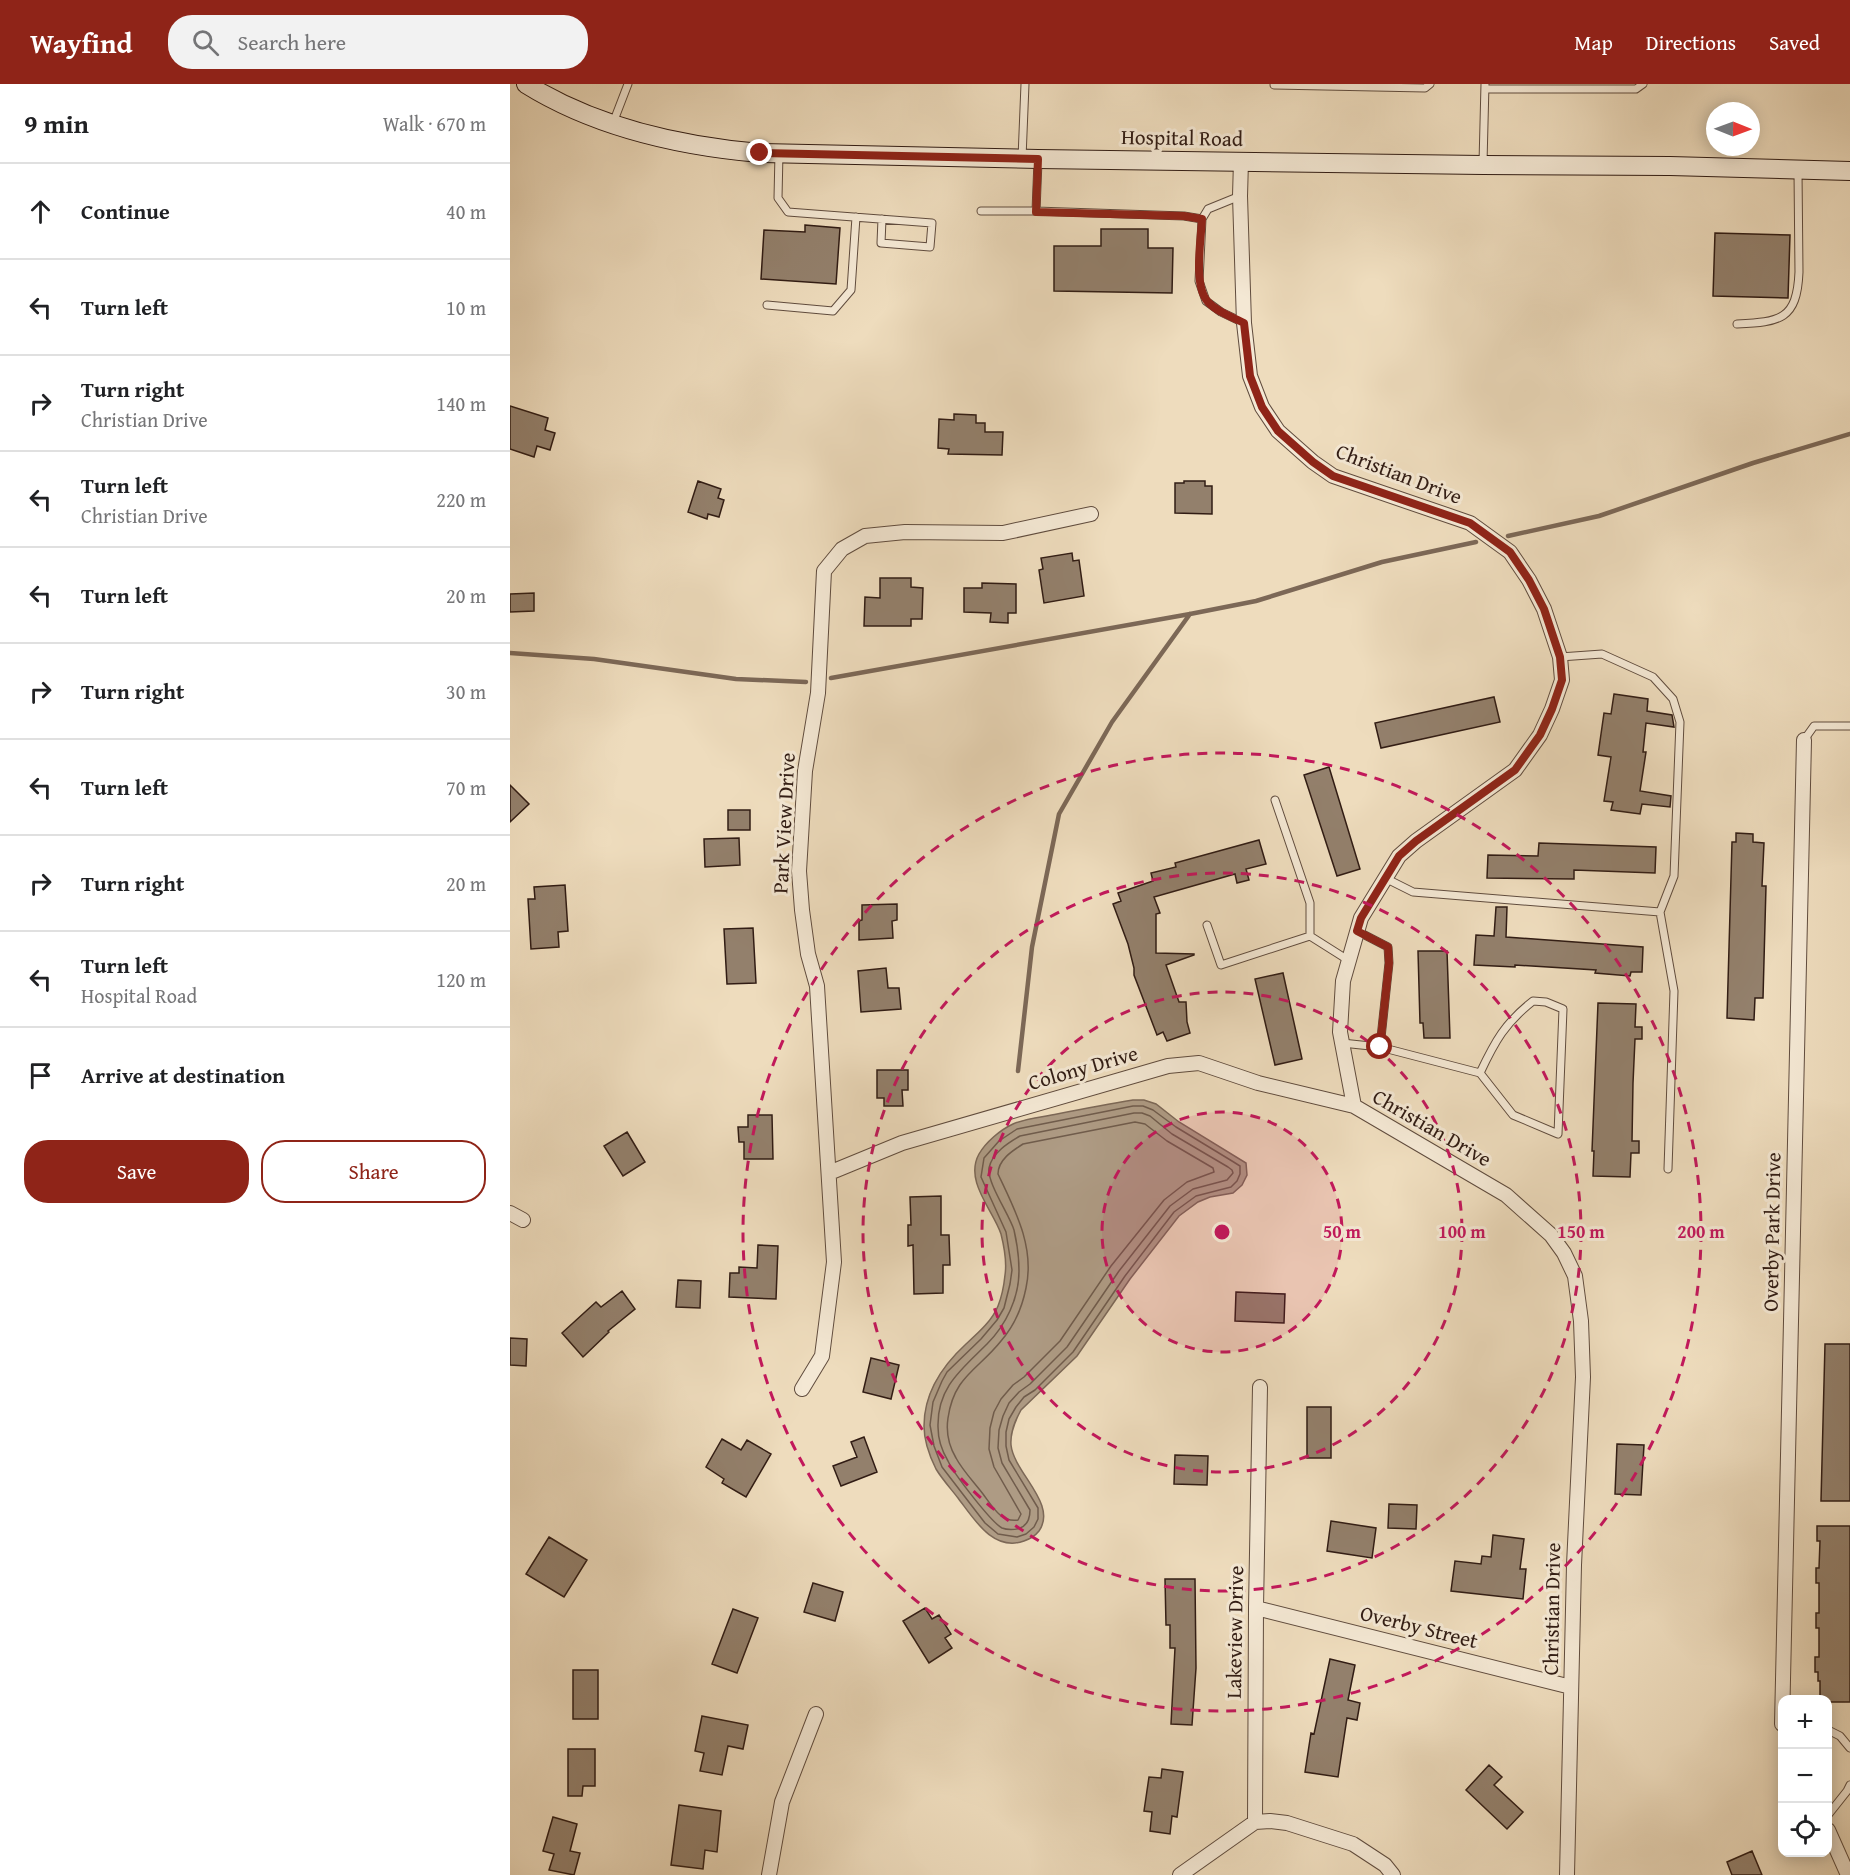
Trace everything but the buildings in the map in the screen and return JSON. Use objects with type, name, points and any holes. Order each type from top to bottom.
[{"type":"street","name":"Hospital Road","points":[[526,84],[546,97],[579,112],[683,143],[720,150],[1030,159],[1670,166],[1850,171]]},
{"type":"street","name":"Christian Drive","points":[[1241,161],[1244,323],[1250,376],[1262,407],[1278,431],[1313,462],[1333,476],[1470,523],[1510,552],[1529,580],[1544,609],[1560,657],[1562,680],[1552,709],[1540,735],[1515,770],[1416,841],[1399,856],[1361,918],[1343,981],[1340,1032],[1354,1106],[1506,1195],[1551,1235],[1564,1253],[1575,1276],[1581,1321],[1583,1377],[1574,1565],[1567,1875]]},
{"type":"street","name":"Park View Drive","points":[[802,1389],[822,1356],[834,1262],[817,986],[808,954],[799,871],[805,771],[818,693],[824,571],[842,549],[865,536],[905,532],[1004,533],[1092,514]]},
{"type":"street","name":"Overby Park Drive","points":[[1783,1695],[1804,741]]},
{"type":"street","name":"Colony Drive","points":[[829,1173],[902,1143],[1168,1066],[1199,1064],[1258,1083],[1354,1106]]},
{"type":"street","points":[[510,1213],[523,1220]]},
{"type":"street","name":"Lakeview Drive","points":[[1255,1822],[1260,1387]]},
{"type":"street","name":"Overby Street","points":[[1256,1608],[1571,1687]]},
{"type":"street","points":[[769,1875],[782,1802],[816,1713]]},
{"type":"street","points":[[1180,1875],[1255,1822],[1270,1821],[1287,1823],[1353,1844],[1385,1865],[1393,1875]]},
{"type":"street","points":[[1832,1841],[1848,1875]]},
{"type":"lane","points":[[613,123],[628,84]]},
{"type":"lane","points":[[1025,84],[1036,212]]},
{"type":"lane","points":[[1274,85],[1425,88],[1430,84]]},
{"type":"lane","points":[[1483,165],[1485,87],[1636,89],[1643,84]]},
{"type":"lane","points":[[779,153],[778,198],[788,212],[856,217],[882,219],[932,223],[930,247],[881,243],[882,219]]},
{"type":"lane","points":[[1737,324],[1777,320],[1793,303],[1798,288],[1799,272],[1798,170]]},
{"type":"lane","points":[[1240,196],[1208,209],[1202,219],[1199,281],[1206,301],[1221,312],[1244,323]]},
{"type":"lane","points":[[981,211],[1184,216],[1202,219]]},
{"type":"lane","points":[[767,305],[833,311],[851,290],[856,217]]},
{"type":"lane","points":[[1560,657],[1602,654],[1653,676],[1673,699],[1680,723],[1674,876],[1660,912],[1674,991],[1668,1169]]},
{"type":"lane","points":[[1804,741],[1814,726],[1850,726]]},
{"type":"lane","points":[[1275,800],[1310,903],[1310,936]]},
{"type":"lane","points":[[1385,878],[1413,892],[1660,912]]},
{"type":"lane","points":[[1207,925],[1221,965],[1310,936]]},
{"type":"lane","points":[[1357,931],[1388,947],[1389,963],[1380,1047]]},
{"type":"lane","points":[[1310,936],[1348,960]]},
{"type":"lane","points":[[1342,1043],[1380,1047],[1480,1073],[1513,1116],[1558,1134],[1563,1009],[1546,1002],[1533,1001],[1515,1015],[1495,1041],[1480,1073]]},
{"type":"lane","points":[[1832,1733],[1840,1736],[1850,1748]]},
{"type":"lane","points":[[1832,1809],[1850,1785]]},
{"type":"water","points":[[1133,1100],[1144,1100],[1156,1104],[1179,1122],[1246,1163],[1247,1175],[1242,1185],[1233,1193],[1210,1197],[1198,1202],[1179,1216],[1130,1279],[1077,1356],[1021,1410],[1013,1427],[1011,1445],[1019,1466],[1039,1499],[1043,1510],[1043,1521],[1039,1531],[1030,1538],[1013,1543],[1003,1542],[985,1532],[936,1469],[924,1431],[927,1402],[936,1380],[957,1352],[992,1317],[1001,1298],[1006,1265],[1005,1254],[1001,1234],[977,1185],[975,1164],[989,1141],[1013,1124]]},
{"type":"waterway","points":[[1508,536],[1599,516],[1753,463],[1850,434]]},
{"type":"waterway","points":[[831,678],[1256,601],[1382,562],[1476,542]]},
{"type":"waterway","points":[[1018,1071],[1032,947],[1059,814],[1112,722],[1190,614]]},
{"type":"waterway","points":[[510,653],[594,659],[736,679],[806,682]]},
{"type":"route","points":[[760,153],[1038,159],[1036,212],[1184,216],[1202,219],[1199,281],[1206,301],[1221,312],[1244,323],[1250,376],[1262,407],[1278,431],[1313,462],[1333,476],[1470,523],[1510,552],[1529,580],[1544,609],[1560,657],[1562,680],[1540,735],[1515,770],[1416,841],[1399,856],[1361,918],[1357,931],[1388,947],[1389,963],[1380,1047]]}]
